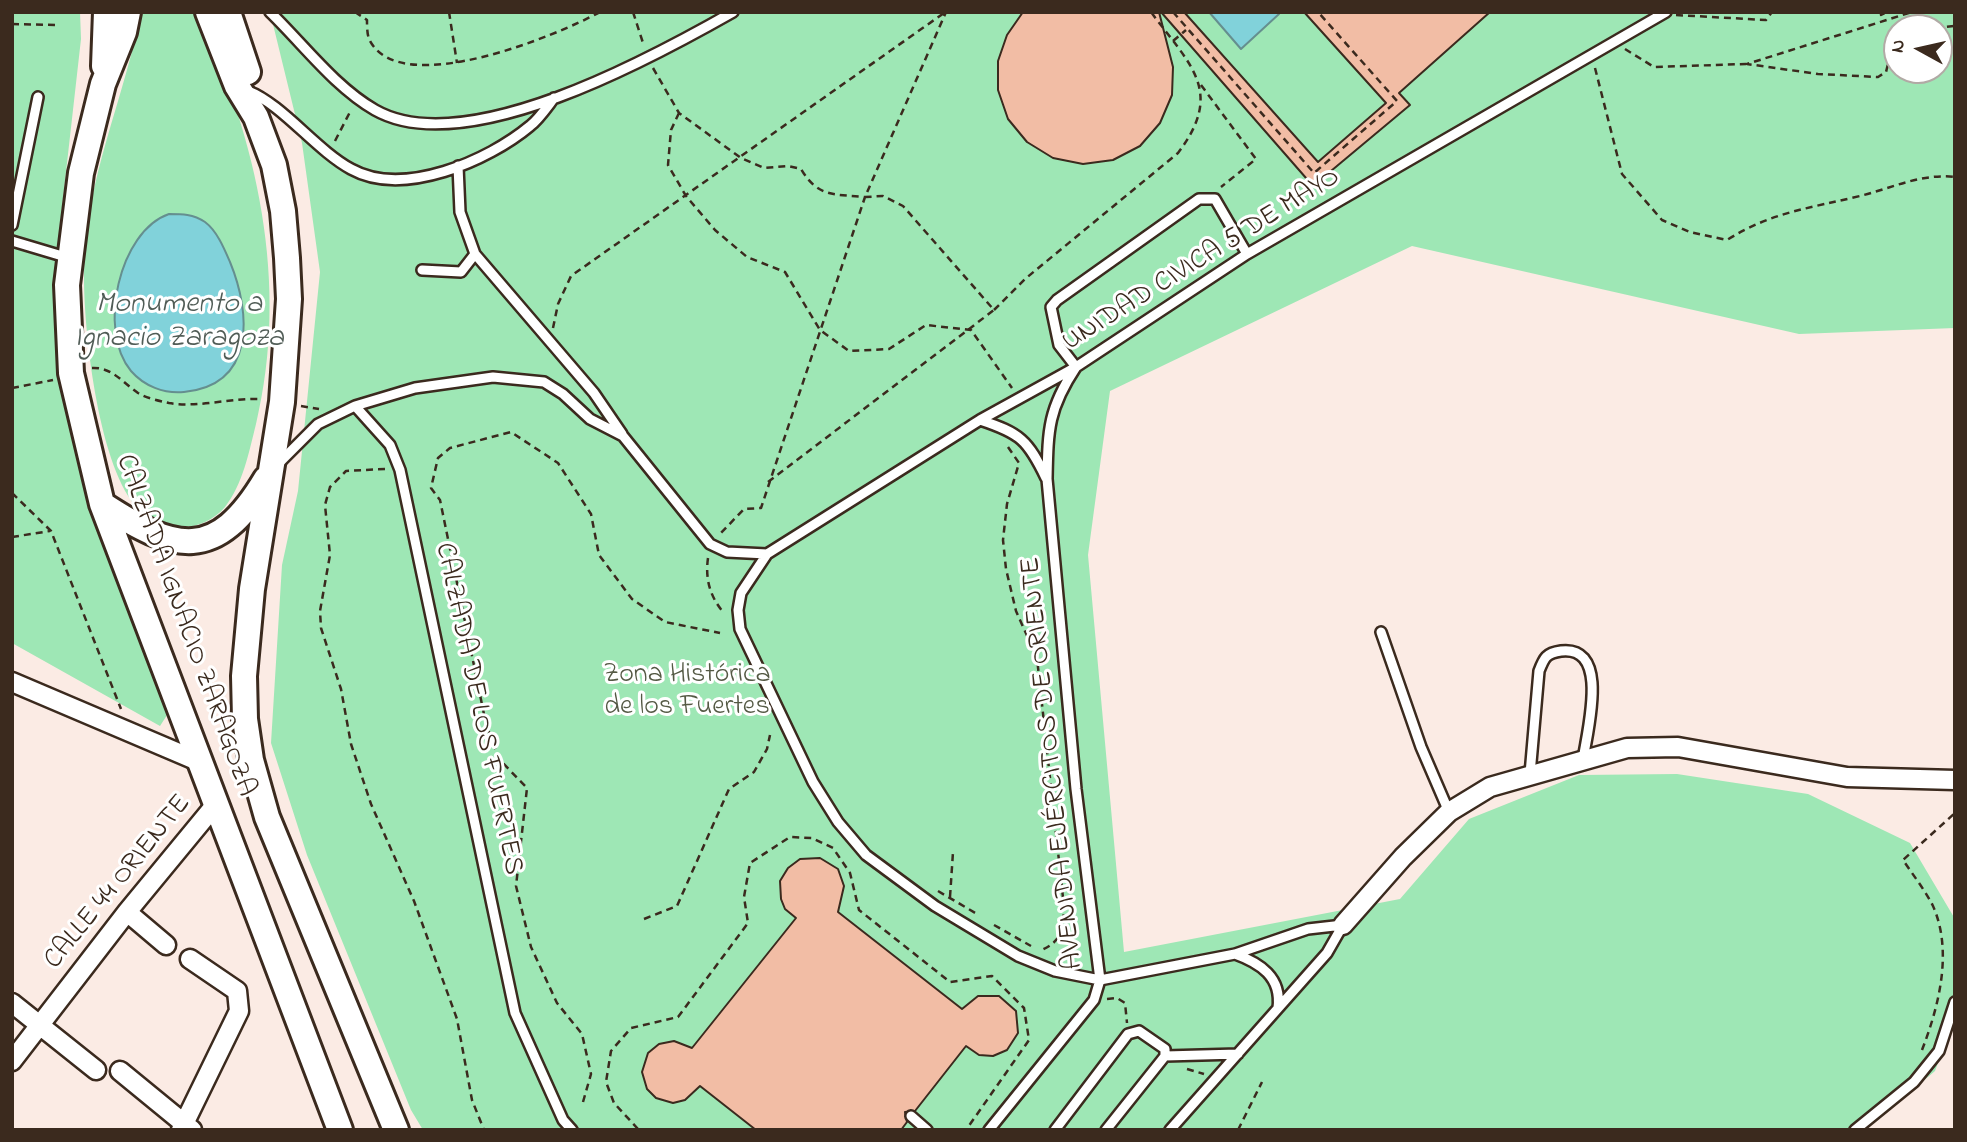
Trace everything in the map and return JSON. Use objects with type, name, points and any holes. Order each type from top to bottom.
[{"type":"main road","name":"CALZADA IGNACIO ZARAGOZA","points":[[103,84],[106,12]]},
{"type":"main road","name":"CALZADA IGNACIO ZARAGOZA","points":[[128,12],[124,32],[103,84],[81,173],[66,317],[71,373],[102,504],[340,1130]]},
{"type":"main road","name":"CALZADA IGNACIO ZARAGOZA","points":[[208,12],[249,99],[274,165],[283,211],[289,299],[282,402],[257,550],[246,649],[245,719],[251,760],[267,817],[396,1130]]},
{"type":"main road","name":"CALZADA IGNACIO ZARAGOZA","points":[[229,12],[249,99]]},
{"type":"main road","points":[[102,504],[134,525],[164,539],[187,544],[210,539],[236,518],[255,498],[272,470]]},
{"type":"street","points":[[12,682],[200,762]]},
{"type":"street","points":[[1343,925],[1403,857],[1450,812],[1490,787],[1627,748],[1678,747],[1847,777],[1955,780]]},
{"type":"street","name":"CALLE 44 ORIENTE","points":[[12,1061],[127,912],[216,804]]},
{"type":"street","points":[[127,912],[166,945]]},
{"type":"street","points":[[120,1071],[186,1128],[239,1011],[237,991],[190,959]]},
{"type":"street","points":[[12,1003],[96,1070]]},
{"type":"lane","points":[[270,12],[357,98],[378,111],[402,120],[443,125],[483,118],[556,96],[649,60],[733,12]]},
{"type":"lane","name":"UNIDAD CIVICA 5 DE MAYO","points":[[740,629],[738,610],[741,593],[767,554],[980,420],[1076,367],[1247,254],[1664,13]]},
{"type":"lane","points":[[249,99],[352,170],[398,181],[429,177],[458,166],[531,126],[556,96]]},
{"type":"lane","points":[[12,225],[38,97]]},
{"type":"lane","points":[[458,166],[460,212],[475,254],[594,393],[623,436],[710,544],[727,552],[767,554]]},
{"type":"lane","points":[[1076,367],[1059,345],[1051,314],[1057,300],[1199,199],[1215,199],[1247,254]]},
{"type":"lane","points":[[12,241],[71,258]]},
{"type":"lane","points":[[422,270],[461,272],[475,254]]},
{"type":"lane","name":"AVENIDA EJÉRCITOS DE ORIENTE","points":[[989,1130],[1094,1000],[1100,980],[1076,789],[1047,479],[1048,447],[1057,397],[1076,367]]},
{"type":"lane","points":[[272,470],[318,424],[355,406],[415,388],[493,377],[523,378],[554,387],[590,419],[623,436]]},
{"type":"lane","name":"CALZADA DE LOS FUERTES","points":[[355,406],[390,444],[400,470],[514,1013],[563,1120],[572,1130]]},
{"type":"lane","name":"AVENIDA EJÉRCITOS DE ORIENTE","points":[[980,420],[1011,430],[1021,438],[1032,449],[1047,479]]},
{"type":"lane","points":[[740,629],[813,782],[838,822],[866,855],[935,906],[1018,956],[1055,971],[1100,980],[1235,954],[1308,929],[1343,925]]},
{"type":"lane","points":[[1381,632],[1421,747],[1450,812]]},
{"type":"lane","points":[[1531,774],[1539,671],[1544,658],[1550,653],[1569,650],[1580,653],[1590,664],[1593,683],[1583,760]]},
{"type":"lane","points":[[1170,1130],[1327,953],[1343,925]]},
{"type":"lane","points":[[1235,954],[1259,964],[1271,976],[1279,997],[1278,1009]]},
{"type":"lane","points":[[1855,1130],[1914,1082],[1939,1051],[1955,1002]]},
{"type":"lane","points":[[1055,1130],[1128,1034],[1139,1031],[1165,1049],[1165,1056],[1106,1130]]},
{"type":"lane","points":[[1165,1056],[1238,1055]]},
{"type":"lane","points":[[911,1116],[927,1130]]},
{"type":"path","points":[[355,12],[367,20],[370,40],[386,57],[422,65],[472,62],[548,36],[600,12]]},
{"type":"path","points":[[449,12],[457,63]]},
{"type":"path","points":[[633,12],[649,60],[678,113],[741,158],[764,168],[788,166],[801,169],[809,183],[822,192],[865,197],[883,196],[903,206],[994,310]]},
{"type":"path","points":[[1151,12],[1256,159],[1206,198]]},
{"type":"path","points":[[1173,12],[1314,173],[1397,101],[1318,12]]},
{"type":"path","points":[[1664,13],[1766,20],[1772,12]]},
{"type":"path","points":[[1881,12],[1881,15],[1887,12]]},
{"type":"path","points":[[1747,64],[1912,12]]},
{"type":"path","points":[[550,343],[558,304],[571,276],[945,13]]},
{"type":"path","points":[[740,629],[714,602],[706,573],[710,544],[744,509],[761,509],[865,197],[945,13]]},
{"type":"path","points":[[12,24],[57,25]]},
{"type":"path","points":[[1172,41],[1187,29]]},
{"type":"path","points":[[1613,42],[1654,67],[1747,64],[1818,74],[1878,76],[1883,74]]},
{"type":"path","points":[[1592,55],[1622,174],[1662,220],[1690,232],[1727,240],[1752,224],[1807,205],[1858,196],[1935,174],[1955,177]]},
{"type":"path","points":[[768,482],[971,330],[1025,279],[1178,153],[1194,131],[1200,108],[1201,85]]},
{"type":"path","points":[[329,154],[357,98]]},
{"type":"path","points":[[678,113],[671,130],[668,165],[686,196],[715,230],[747,257],[785,272],[820,330],[849,351],[889,349],[926,325],[971,330],[1019,399]]},
{"type":"path","points":[[12,388],[42,384],[71,373],[105,368],[141,395],[170,403],[195,404],[232,398],[282,402],[321,410],[318,424]]},
{"type":"path","points":[[583,1102],[591,1074],[582,1034],[556,1003],[531,947],[516,886],[527,788],[499,759],[486,724],[440,500],[431,488],[438,458],[450,448],[511,432],[558,463],[591,514],[599,555],[632,599],[664,622],[720,633]]},
{"type":"path","points":[[1007,445],[1019,463],[1007,504],[1003,540],[1006,569],[1016,611],[1037,658],[1064,907],[1063,932],[1053,946],[1039,951]]},
{"type":"path","points":[[400,470],[364,468],[346,471],[330,486],[324,505],[330,555],[320,611],[321,628],[341,689],[351,744],[371,804],[414,901],[457,1019],[472,1100],[484,1130]]},
{"type":"path","points":[[12,493],[51,531],[130,732]]},
{"type":"path","points":[[12,537],[51,531]]},
{"type":"path","points":[[644,919],[677,906],[729,789],[754,772],[767,749],[770,735]]},
{"type":"path","points":[[1921,1054],[1937,1011],[1943,937],[1932,905],[1903,860],[1955,813]]},
{"type":"path","points":[[662,1130],[638,1129],[614,1103],[606,1082],[611,1051],[631,1028],[678,1017],[748,923],[744,897],[750,863],[790,837],[812,838],[833,848],[850,873],[859,911],[950,982],[992,976],[1024,1007],[1029,1040],[965,1130]]},
{"type":"path","points":[[950,897],[953,852]]},
{"type":"path","points":[[1117,998],[1125,1003],[1128,1034]]},
{"type":"path","points":[[1238,1130],[1262,1082]]},
{"type":"green space","points":[[12,12],[80,12],[81,39],[53,287],[69,414],[115,576],[169,712],[160,726],[12,643]]},
{"type":"green space","points":[[141,12],[198,12],[237,111],[251,161],[262,213],[268,265],[270,318],[266,371],[245,467],[231,498],[221,512],[204,522],[186,527],[167,525],[150,517],[135,505],[122,485],[102,427],[86,326],[84,271],[91,205]]},
{"type":"green space","name":"Zona Histórica de los Fuertes","points":[[270,12],[1955,12],[1955,328],[1799,334],[1412,246],[1110,391],[1088,555],[1124,952],[1400,899],[1469,819],[1579,775],[1677,774],[1808,794],[1910,843],[1955,919],[1955,1017],[1935,1071],[1865,1130],[423,1130],[411,1110],[307,855],[271,743],[282,565],[298,491],[320,272],[302,143]]},
{"type":"water","points":[[1209,12],[1277,12],[1279,14],[1241,49]]},
{"type":"water","name":"Monumento a Ignacio Zaragoza","points":[[169,214],[196,217],[217,235],[237,282],[244,324],[242,344],[236,361],[225,376],[208,386],[184,392],[162,390],[148,385],[136,376],[121,353],[116,332],[118,284],[126,261],[137,240],[152,224]]},
{"type":"building","points":[[1023,12],[1159,12],[1173,67],[1172,95],[1160,123],[1140,146],[1113,160],[1083,164],[1053,158],[1027,142],[1008,119],[998,90],[998,61],[1007,35]]},
{"type":"building","points":[[1161,12],[1184,12],[1318,162],[1386,103],[1304,12],[1490,12],[1399,93],[1410,105],[1313,186]]},
{"type":"building","points":[[820,858],[838,869],[844,886],[838,912],[962,1009],[978,996],[999,996],[1016,1011],[1018,1033],[1007,1050],[993,1056],[979,1055],[966,1046],[915,1111],[905,1112],[907,1122],[901,1130],[756,1130],[700,1086],[685,1100],[673,1103],[656,1098],[647,1089],[642,1072],[648,1053],[659,1044],[674,1041],[692,1048],[796,918],[785,909],[781,899],[780,881],[788,868],[800,859]]}]
